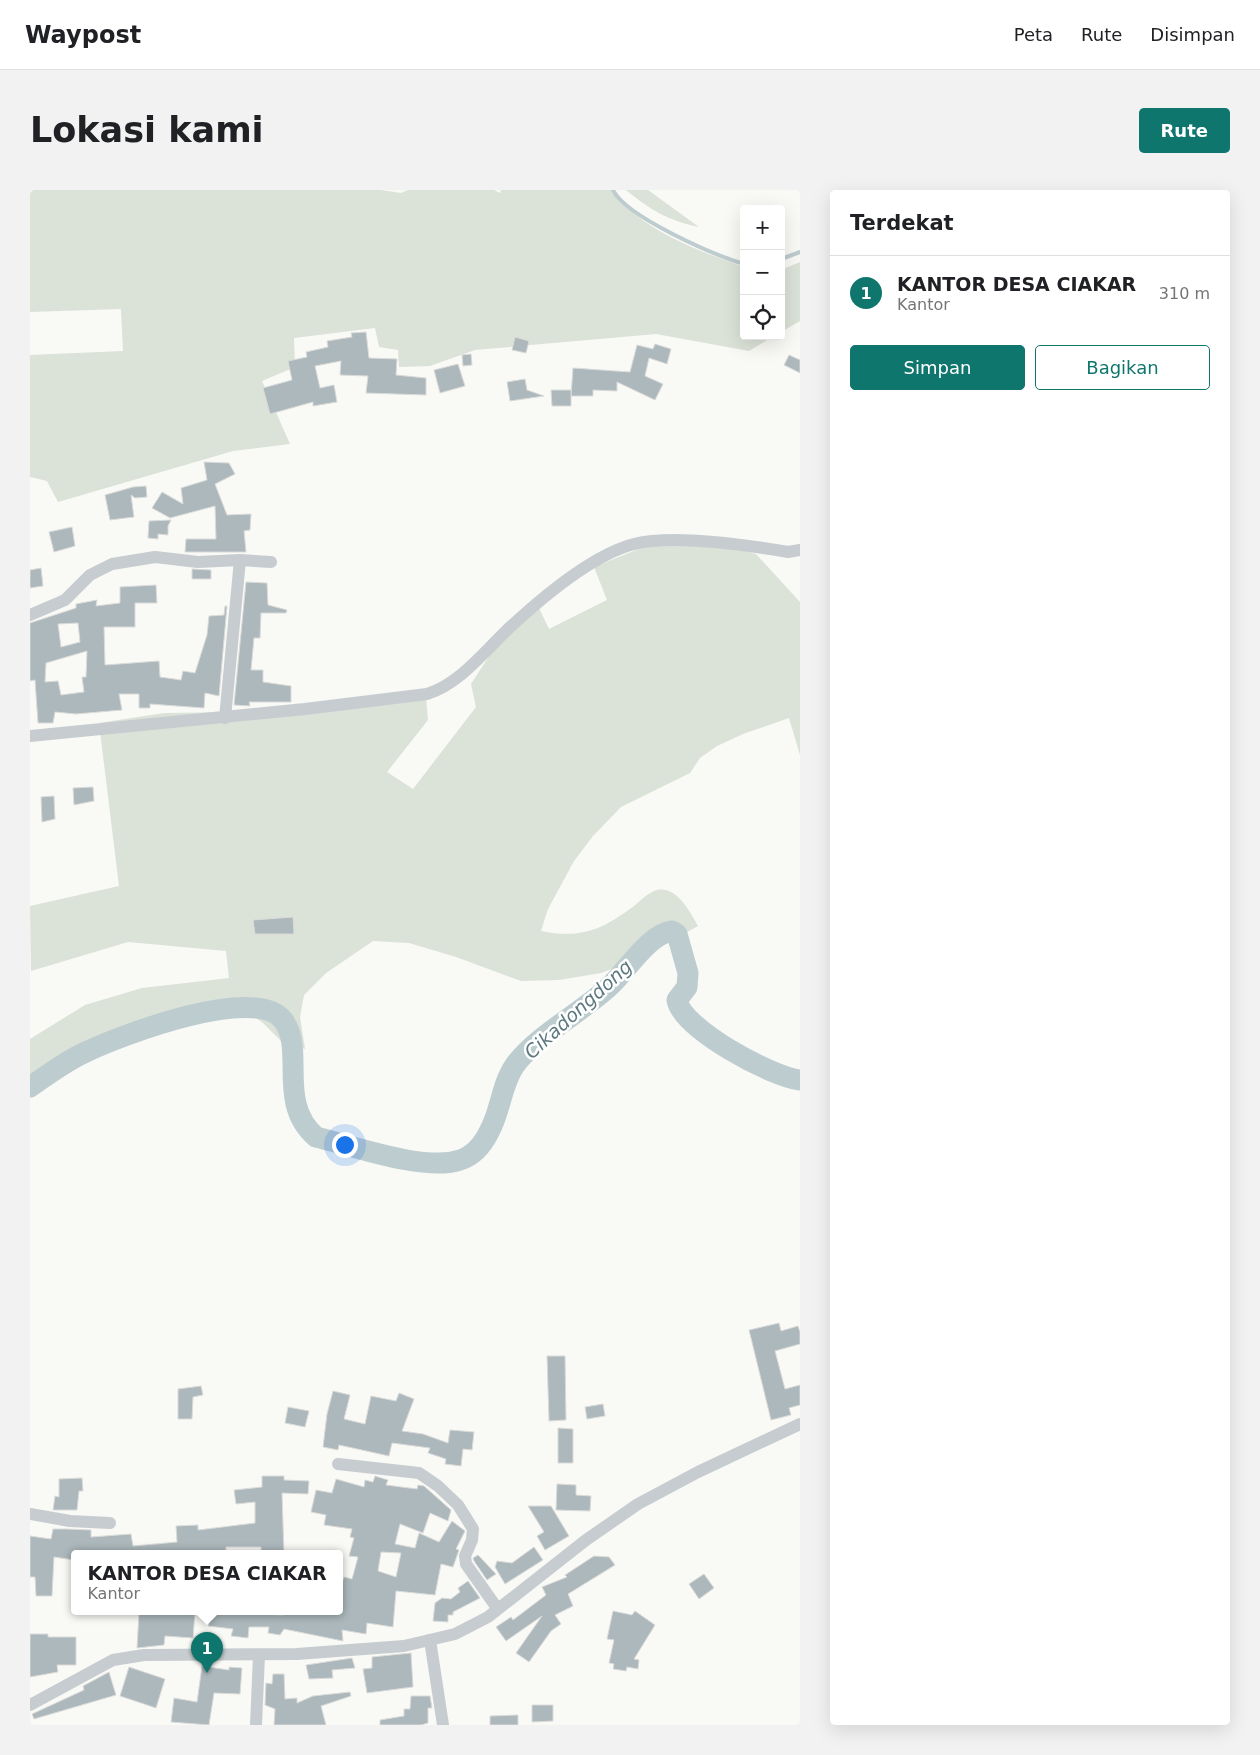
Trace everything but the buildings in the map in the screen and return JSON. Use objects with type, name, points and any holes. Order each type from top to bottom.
[{"type":"street","points":[[30,736],[382,701],[438,691],[459,676],[510,627],[570,578],[596,562],[633,544],[691,541],[788,552],[800,550]]},
{"type":"street","points":[[30,615],[65,600],[90,575],[100,568],[112,564],[155,556],[198,562],[240,560],[271,562]]},
{"type":"street","points":[[225,718],[240,560]]},
{"type":"street","points":[[30,1705],[113,1660],[127,1657],[181,1654],[259,1655],[404,1646],[455,1634],[472,1626],[586,1540],[638,1504],[698,1472],[800,1424]]},
{"type":"street","points":[[338,1464],[419,1473],[446,1492],[466,1516],[473,1529],[472,1540],[465,1561],[497,1608]]},
{"type":"street","points":[[30,1514],[62,1520],[110,1523]]},
{"type":"street","points":[[430,1640],[443,1725]]},
{"type":"street","points":[[256,1725],[259,1655]]},
{"type":"shaded area","points":[[30,190],[381,190],[401,193],[408,190],[494,190],[500,193],[501,190],[611,190],[624,205],[639,217],[672,238],[740,265],[740,340],[767,340],[749,351],[656,334],[475,350],[430,366],[399,367],[398,350],[379,347],[375,328],[294,338],[295,367],[262,381],[290,444],[233,451],[58,502],[47,481],[30,477],[30,355],[123,351],[121,309],[30,312]]},
{"type":"shaded area","points":[[626,190],[648,190],[699,227],[677,221],[660,213]]},
{"type":"shaded area","points":[[800,262],[800,321],[785,330],[785,295],[785,268]]},
{"type":"shaded area","points":[[697,538],[756,554],[800,602],[800,755],[789,718],[743,734],[717,746],[700,758],[690,773],[621,807],[593,836],[574,861],[548,909],[541,931],[568,934],[580,933],[601,927],[657,890],[671,892],[677,896],[687,907],[698,926],[639,959],[601,973],[559,980],[521,981],[456,957],[409,943],[373,941],[326,973],[304,995],[300,1017],[305,1049],[282,1042],[262,1022],[247,1012],[191,1022],[136,1039],[82,1060],[30,1085],[30,1039],[85,1005],[142,988],[229,978],[226,951],[128,942],[31,971],[30,906],[119,886],[99,723],[164,713],[241,712],[426,697],[428,720],[387,772],[413,789],[476,707],[471,684],[495,647],[538,606],[549,629],[607,600],[594,567],[651,544]]},
{"type":"waterway","points":[[613,190],[621,201],[652,223],[693,244],[740,263]]},
{"type":"waterway","points":[[785,258],[800,252]]},
{"type":"waterway","name":"Cikadongdong","points":[[30,1087],[80,1055],[129,1034],[188,1016],[218,1010],[246,1007],[268,1010],[283,1020],[289,1032],[292,1046],[294,1093],[297,1108],[304,1123],[316,1137],[409,1160],[428,1163],[446,1163],[460,1160],[473,1153],[487,1136],[493,1124],[510,1073],[524,1054],[548,1033],[600,995],[655,938],[672,931],[677,934],[688,973],[687,987],[677,1000],[683,1012],[694,1024],[730,1050],[770,1070],[800,1080]]},
{"type":"place","name":"KANTOR DESA CIAKAR","points":[[207,1673]]}]
